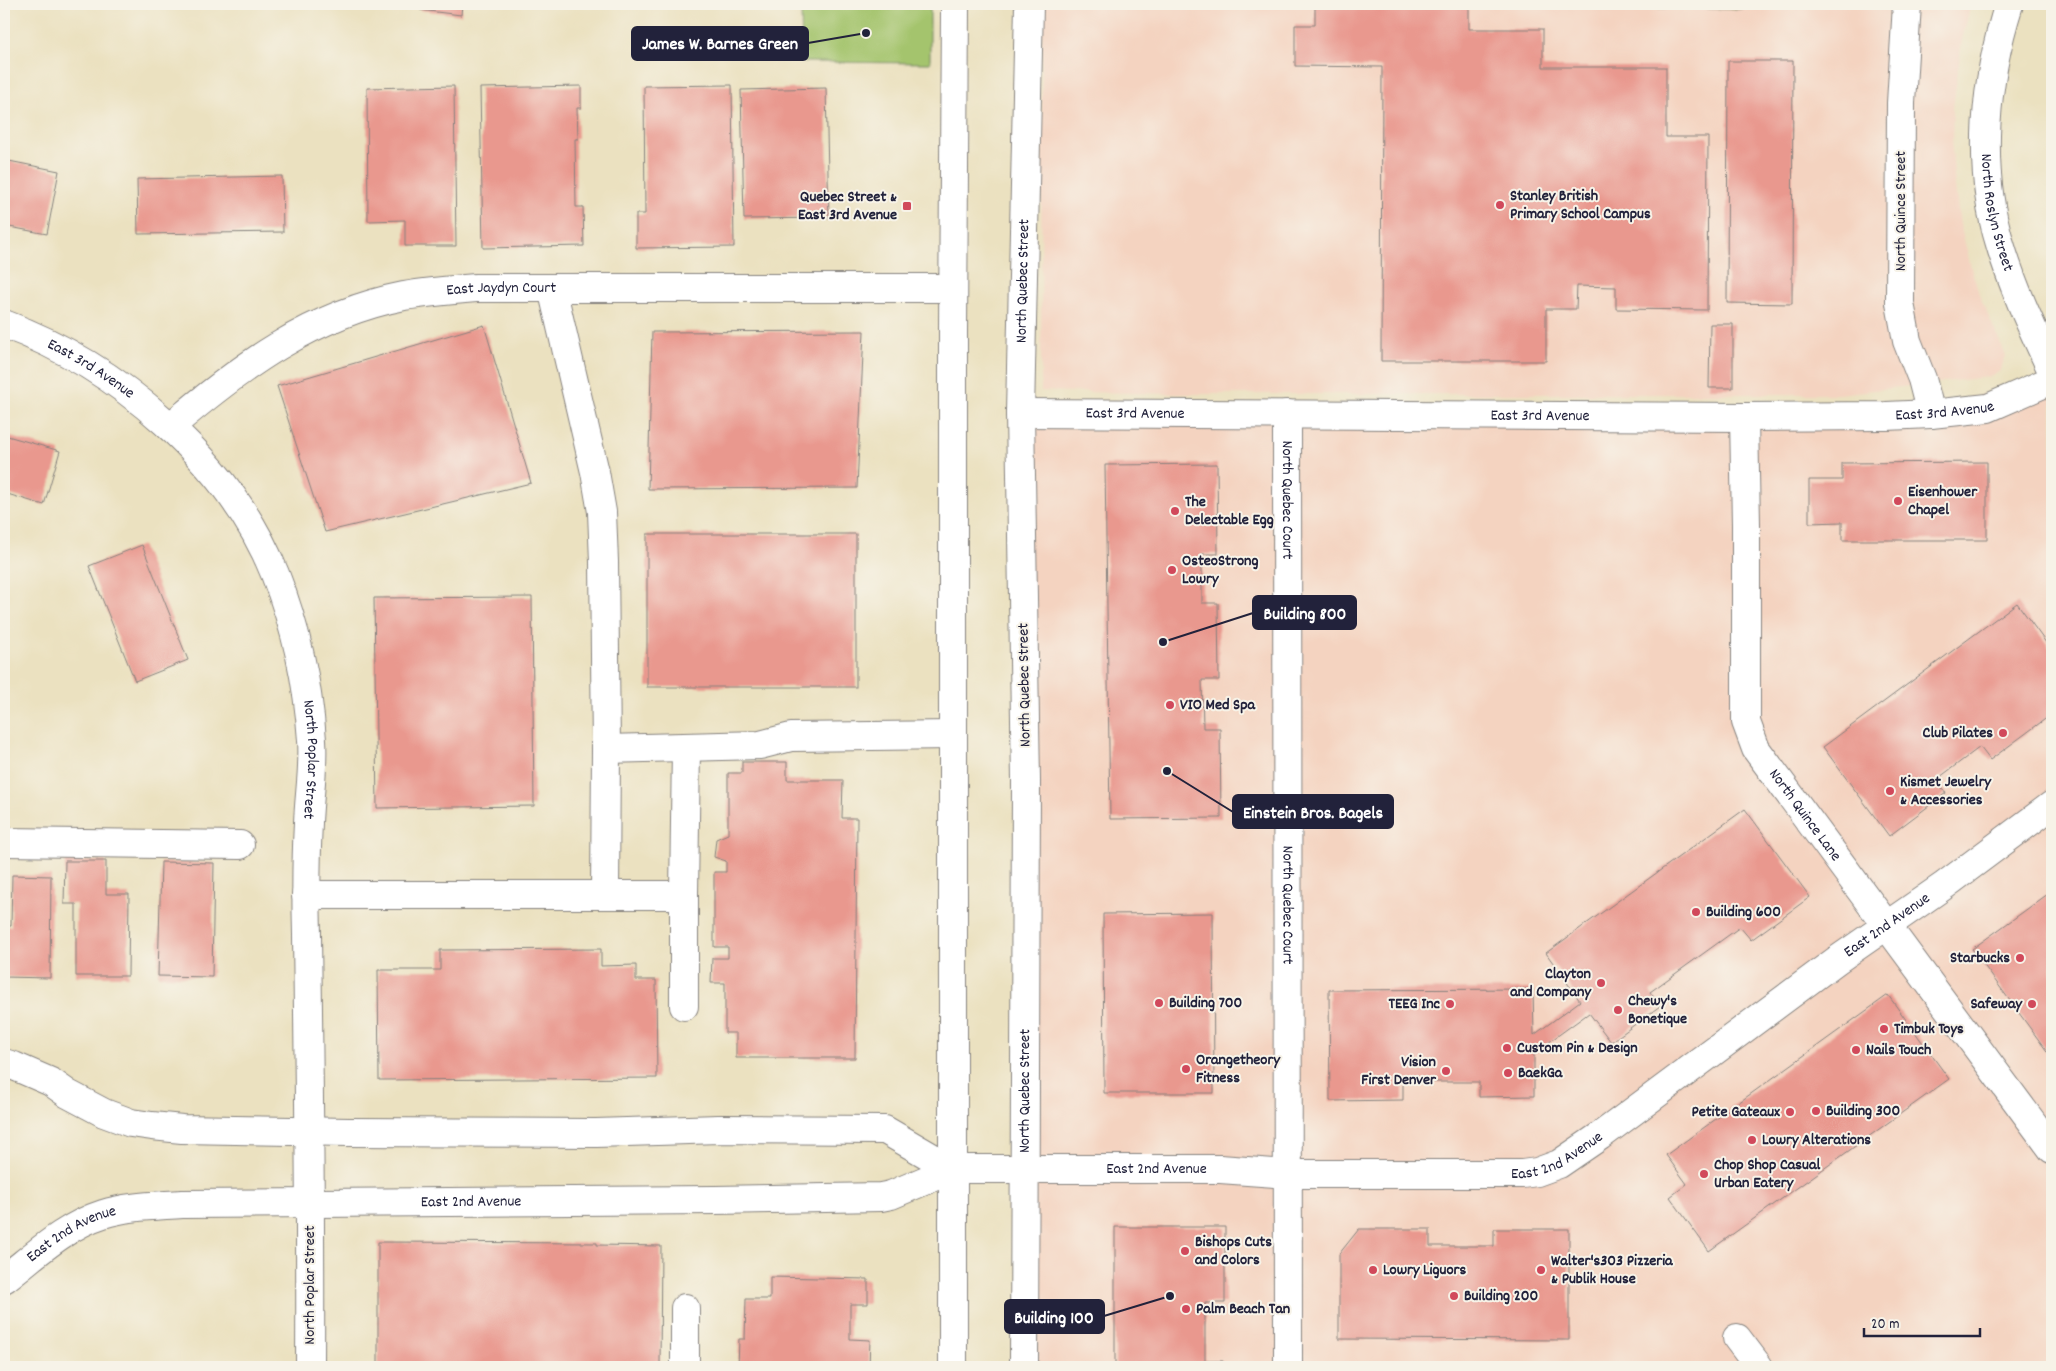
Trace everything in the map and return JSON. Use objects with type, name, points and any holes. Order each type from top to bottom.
[{"type":"street","points":[[953,1367],[953,288],[956,4]]},
{"type":"street","name":"North Quebec Street","points":[[1024,1367],[1026,781],[1020,413],[1029,4]]},
{"type":"street","name":"North Quince Street","points":[[1907,4],[1901,103],[1900,303],[1907,341],[1922,379],[1931,414]]},
{"type":"street","name":"North Roslyn Street","points":[[2009,4],[1990,78],[1987,133],[1988,182],[1999,243],[2021,304],[2052,371]]},
{"type":"street","name":"East Jaydyn Court","points":[[170,427],[214,390],[277,345],[325,321],[384,302],[431,292],[476,288],[953,288]]},
{"type":"street","points":[[552,288],[595,472],[602,512],[606,750],[605,895]]},
{"type":"street","name":"East 3rd Avenue","points":[[4,324],[36,336],[102,372],[170,427]]},
{"type":"street","name":"East 3rd Avenue","points":[[1020,413],[1744,417],[1931,414],[1988,408],[2052,380]]},
{"type":"street","name":"North Quebec Court","points":[[1287,414],[1288,1367]]},
{"type":"street","name":"North Quince Lane","points":[[1744,417],[1747,595],[1746,722],[1756,749],[2052,1149]]},
{"type":"street","name":"North Poplar Street","points":[[170,427],[222,485],[261,544],[274,572],[298,642],[310,712],[312,755],[306,895],[310,1367]]},
{"type":"street","points":[[606,750],[760,745],[791,737],[953,735]]},
{"type":"street","points":[[684,1006],[686,747]]},
{"type":"street","name":"East 2nd Avenue","points":[[4,1279],[66,1232],[102,1215],[129,1208],[182,1204],[685,1201],[881,1197],[891,1195],[952,1169],[1220,1169],[1288,1174],[1522,1174],[1548,1169],[1559,1164],[1600,1136],[1837,960],[1887,926],[2052,805]]},
{"type":"street","points":[[4,842],[240,845]]},
{"type":"street","points":[[306,895],[684,895]]},
{"type":"street","points":[[4,1063],[52,1082],[68,1094],[104,1113],[131,1123],[182,1129],[596,1133],[719,1129],[885,1130],[952,1169]]},
{"type":"street","points":[[685,1308],[685,1367]]},
{"type":"street","points":[[1737,1338],[1759,1367]]},
{"type":"shaded area","name":"Stanley British Primary School Campus","points":[[1042,4],[1971,4],[1962,40],[1953,108],[1952,149],[1955,187],[1960,224],[1972,271],[1980,297],[2006,356],[1999,372],[1988,377],[1839,394],[1179,394],[1041,391]]},
{"type":"shaded area","points":[[2052,380],[2052,1367],[1024,1367],[1020,413],[1886,416]]},
{"type":"green space","points":[[801,4],[930,4],[930,63],[802,62]]},
{"type":"green space","points":[[1580,4],[1799,4],[1736,9],[1597,7]]},
{"type":"building","points":[[421,4],[462,4],[461,15],[420,10]]},
{"type":"building","points":[[1315,4],[1469,4],[1469,29],[1543,29],[1543,67],[1666,67],[1666,137],[1708,137],[1707,310],[1616,309],[1616,287],[1577,286],[1576,309],[1546,309],[1546,361],[1381,361],[1382,67],[1295,66],[1295,25],[1315,25]]},
{"type":"building","points":[[1728,61],[1793,61],[1792,304],[1727,303]]},
{"type":"building","points":[[732,85],[734,247],[636,248],[636,214],[645,214],[644,86]]},
{"type":"building","points":[[454,86],[456,246],[405,246],[405,220],[368,221],[367,88]]},
{"type":"building","points":[[581,86],[581,108],[577,108],[578,139],[575,139],[576,207],[583,207],[584,246],[483,248],[480,88]]},
{"type":"building","points":[[826,88],[829,218],[744,219],[741,90]]},
{"type":"building","points":[[4,160],[59,171],[47,234],[4,226]]},
{"type":"building","points":[[282,176],[283,232],[138,234],[137,179]]},
{"type":"building","points":[[1710,324],[1733,324],[1733,388],[1709,388]]},
{"type":"building","points":[[484,325],[531,483],[325,532],[277,386]]},
{"type":"building","points":[[864,331],[857,488],[648,489],[652,332]]},
{"type":"building","points":[[4,435],[60,451],[44,505],[4,493]]},
{"type":"building","name":"Eisenhower Chapel","points":[[1987,462],[1987,540],[1842,540],[1842,522],[1809,523],[1809,480],[1842,480],[1842,463]]},
{"type":"building","points":[[1217,464],[1218,554],[1202,554],[1202,603],[1218,603],[1219,680],[1202,680],[1203,728],[1220,728],[1221,818],[1110,819],[1105,465]]},
{"type":"building","points":[[647,534],[856,534],[856,687],[647,687]]},
{"type":"building","points":[[142,545],[188,660],[135,681],[89,566]]},
{"type":"building","points":[[532,597],[534,806],[377,808],[374,598]]},
{"type":"building","points":[[2017,603],[2052,651],[2052,714],[1990,760],[1980,747],[1936,780],[1946,793],[1889,836],[1823,747]]},
{"type":"building","points":[[742,762],[787,762],[787,780],[843,780],[842,818],[857,818],[855,1058],[736,1058],[736,1033],[725,1033],[725,983],[711,983],[712,958],[728,958],[728,947],[714,947],[714,872],[726,872],[726,861],[714,857],[716,839],[728,834],[728,773],[742,773]]},
{"type":"building","points":[[1745,809],[1810,897],[1751,940],[1740,927],[1650,992],[1660,1006],[1611,1042],[1589,1013],[1534,1053],[1534,1096],[1479,1097],[1479,1082],[1403,1082],[1403,1100],[1330,1101],[1329,990],[1533,989],[1534,1035],[1580,1001],[1546,953]]},
{"type":"building","points":[[65,861],[106,861],[106,894],[129,894],[128,976],[76,976],[76,904],[64,904]]},
{"type":"building","points":[[161,862],[214,863],[212,977],[158,976]]},
{"type":"building","points":[[12,875],[51,876],[50,978],[4,977],[4,926],[11,926]]},
{"type":"building","name":"Safeway","points":[[2052,891],[2052,1058],[1972,949]]},
{"type":"building","name":"Building 700","points":[[1213,913],[1214,1093],[1104,1093],[1103,914]]},
{"type":"building","points":[[601,949],[601,966],[636,965],[636,980],[656,980],[657,1078],[379,1080],[378,970],[440,970],[440,950]]},
{"type":"building","name":"Building 300","points":[[1888,995],[1949,1079],[1709,1251],[1670,1197],[1687,1184],[1666,1155]]},
{"type":"building","points":[[1115,1227],[1225,1227],[1225,1303],[1205,1303],[1205,1361],[1223,1361],[1223,1367],[1115,1367]]},
{"type":"building","name":"Building 200","points":[[1359,1229],[1430,1229],[1430,1246],[1494,1246],[1494,1229],[1569,1229],[1569,1340],[1339,1339],[1339,1254]]},
{"type":"building","points":[[378,1242],[597,1243],[597,1245],[661,1246],[660,1367],[378,1367]]},
{"type":"building","points":[[770,1277],[868,1279],[868,1304],[850,1304],[850,1339],[870,1340],[869,1367],[738,1367],[739,1339],[745,1339],[746,1299],[770,1299]]},
{"type":"place","name":"James W. Barnes Green","points":[[866,33]]},
{"type":"place","name":"Stanley British Primary School Campus","points":[[1500,205]]},
{"type":"place","name":"Quebec Street & East 3rd Avenue","points":[[907,206]]},
{"type":"place","name":"Eisenhower Chapel","points":[[1898,501]]},
{"type":"place","name":"The Delectable Egg","points":[[1175,511]]},
{"type":"place","name":"OsteoStrong Lowry","points":[[1172,570]]},
{"type":"place","name":"Building 800","points":[[1163,642]]},
{"type":"place","name":"VIO Med Spa","points":[[1170,705]]},
{"type":"place","name":"Club Pilates","points":[[2003,733]]},
{"type":"place","name":"Einstein Bros. Bagels","points":[[1167,771]]},
{"type":"place","name":"Kismet Jewelry & Accessories","points":[[1890,791]]},
{"type":"place","name":"Building 600","points":[[1696,912]]},
{"type":"place","name":"Starbucks","points":[[2020,958]]},
{"type":"place","name":"Clayton and Company","points":[[1601,983]]},
{"type":"place","name":"Building 700","points":[[1159,1003]]},
{"type":"place","name":"TEEG Inc","points":[[1450,1004]]},
{"type":"place","name":"Safeway","points":[[2032,1004]]},
{"type":"place","name":"Chewy's Bonetique","points":[[1618,1010]]},
{"type":"place","name":"Timbuk Toys","points":[[1884,1029]]},
{"type":"place","name":"Custom Pin & Design","points":[[1507,1048]]},
{"type":"place","name":"Nails Touch","points":[[1856,1050]]},
{"type":"place","name":"Orangetheory Fitness","points":[[1186,1069]]},
{"type":"place","name":"Vision First Denver","points":[[1446,1071]]},
{"type":"place","name":"BaekGa","points":[[1508,1073]]},
{"type":"place","name":"Building 300","points":[[1816,1111]]},
{"type":"place","name":"Petite Gateaux","points":[[1790,1112]]},
{"type":"place","name":"Lowry Alterations","points":[[1752,1140]]},
{"type":"place","name":"Chop Shop Casual Urban Eatery","points":[[1704,1174]]},
{"type":"place","name":"Bishops Cuts and Colors","points":[[1185,1251]]},
{"type":"place","name":"Lowry Liguors","points":[[1373,1270]]},
{"type":"place","name":"Walter's303 Pizzeria & Publik House","points":[[1541,1270]]},
{"type":"place","name":"Building 100","points":[[1170,1296]]},
{"type":"place","name":"Building 200","points":[[1454,1296]]},
{"type":"place","name":"Palm Beach Tan","points":[[1186,1309]]}]
